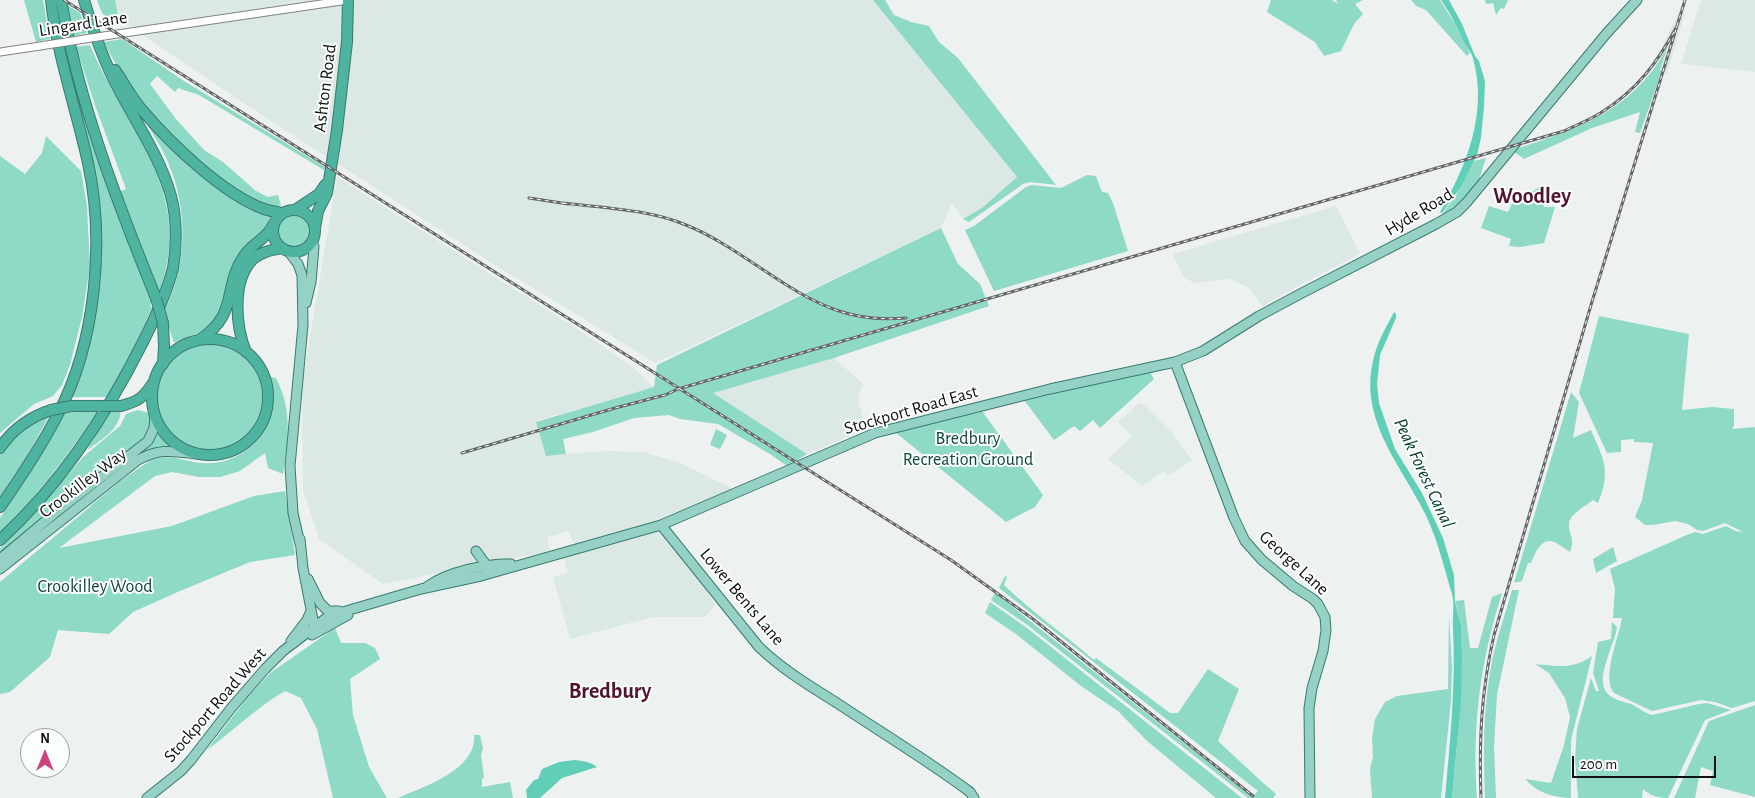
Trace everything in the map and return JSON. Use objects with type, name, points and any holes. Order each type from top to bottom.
[{"type":"highway","points":[[0,507],[28,468],[59,413],[84,346],[92,307],[96,269],[95,212],[88,164],[62,60],[51,0]]},
{"type":"highway","points":[[61,0],[73,57],[100,147],[132,239],[156,298],[163,323],[163,364]]},
{"type":"highway","points":[[0,540],[57,478],[104,414],[135,359],[151,325],[167,288],[173,267],[175,223],[172,198],[163,171],[118,88],[84,0]]},
{"type":"highway","name":"Ashton Road","points":[[315,228],[318,211],[327,193],[343,86],[348,0]]},
{"type":"highway","points":[[101,40],[142,110],[178,149],[216,180],[246,200],[264,209],[283,213],[295,210],[319,194],[328,180]]},
{"type":"highway","points":[[246,352],[240,338],[238,318],[242,277],[253,259],[261,254],[285,250],[302,251],[312,241],[315,228],[313,222],[306,213],[295,210]]},
{"type":"highway","points":[[0,448],[19,427],[32,417],[51,410],[72,406],[121,406],[136,402],[145,395],[163,364],[170,356],[210,333],[219,324],[230,299],[239,264],[244,255],[270,232],[275,220],[283,213]]},
{"type":"highway","points":[[273,225],[274,238],[285,250]]},
{"type":"highway","points":[[155,379],[153,392],[155,415],[160,426],[170,439],[179,446],[196,454],[214,455],[233,450],[246,442],[260,426],[268,402],[268,391],[262,371],[254,359],[232,344],[223,341],[198,340]]},
{"type":"main road","name":"Hyde Road","points":[[1152,368],[1175,362],[1203,351],[1259,316],[1308,289],[1419,234],[1457,212],[1468,202],[1600,41],[1637,0]]},
{"type":"main road","points":[[303,318],[311,282],[314,247],[312,241]]},
{"type":"main road","points":[[285,250],[298,264],[302,275],[303,318],[292,436],[291,479],[297,507],[303,568],[311,611],[318,628]]},
{"type":"main road","name":"George Lane","points":[[1175,362],[1244,540],[1262,560],[1292,586],[1313,599],[1325,617],[1326,630],[1323,651],[1312,688],[1309,708],[1310,798]]},
{"type":"main road","name":"Stockport Road East","points":[[661,525],[875,433],[1050,389],[1152,368]]},
{"type":"main road","name":"Crookilley Way","points":[[0,560],[55,513],[148,441],[154,428],[155,415]]},
{"type":"main road","name":"Crookilley Way","points":[[0,568],[138,460],[165,450],[196,454]]},
{"type":"main road","name":"Stockport Road West","points":[[283,651],[318,628],[329,616],[424,589],[481,576],[661,525]]},
{"type":"main road","name":"Lower Bents Lane","points":[[661,525],[759,647],[770,658],[783,669],[936,767],[970,792],[974,798]]},
{"type":"main road","points":[[476,551],[487,566]]},
{"type":"main road","name":"Stockport Road West","points":[[424,589],[440,579],[487,566],[519,564]]},
{"type":"main road","points":[[303,568],[320,603],[328,611],[355,610]]},
{"type":"main road","points":[[309,581],[318,628]]},
{"type":"main road","name":"Stockport Road West","points":[[147,798],[174,777],[191,760],[236,701],[283,651],[307,620],[311,611]]},
{"type":"street","name":"Lingard Lane","points":[[0,52],[101,40],[348,0]]},
{"type":"shaded area","points":[[115,0],[873,0],[1017,177],[982,208],[963,219],[952,203],[941,228],[656,363],[487,260],[248,106],[120,20]]},
{"type":"shaded area","points":[[1441,0],[1449,0],[1479,61],[1485,81],[1481,138],[1477,155],[1462,185],[1442,213],[1440,212],[1459,176],[1472,138],[1478,99],[1477,78],[1473,58]]},
{"type":"shaded area","points":[[1701,0],[1755,0],[1755,72],[1681,64]]},
{"type":"shaded area","points":[[1678,14],[1684,16],[1667,73],[1660,70],[1667,48],[1656,65],[1653,62]]},
{"type":"shaded area","points":[[337,177],[579,330],[636,370],[654,387],[536,421],[546,456],[606,451],[643,452],[678,462],[733,489],[659,523],[700,579],[715,605],[705,617],[653,617],[570,639],[553,577],[568,573],[564,557],[577,553],[569,531],[547,537],[550,551],[383,584],[319,539],[303,490],[302,385]]},
{"type":"shaded area","points":[[1336,206],[1360,254],[1263,306],[1248,287],[1230,279],[1195,283],[1184,278],[1173,254]]},
{"type":"shaded area","points":[[1394,312],[1396,318],[1380,355],[1377,384],[1379,403],[1395,449],[1422,493],[1443,538],[1454,575],[1455,602],[1461,626],[1461,702],[1452,798],[1445,798],[1453,692],[1453,598],[1439,548],[1426,515],[1380,431],[1371,393],[1371,372],[1376,350]]},
{"type":"shaded area","points":[[834,358],[863,384],[858,398],[865,430],[807,454],[712,393]]},
{"type":"shaded area","points":[[1139,403],[1143,404],[1174,435],[1192,460],[1168,476],[1164,471],[1142,486],[1108,459],[1132,436],[1118,422]]},
{"type":"shaded area","points":[[584,761],[597,767],[562,778],[540,798],[527,798],[526,790],[534,780],[538,779],[542,769],[559,762]]},
{"type":"green space","points":[[24,0],[43,0],[50,39],[36,42]]},
{"type":"green space","points":[[97,0],[115,0],[119,20],[123,23],[113,24],[102,13]]},
{"type":"green space","points":[[873,0],[885,0],[894,15],[911,22],[929,26],[939,42],[958,58],[1056,185],[1030,182],[1023,184],[969,222],[963,219],[982,208],[1017,177]]},
{"type":"green space","points":[[1271,0],[1332,0],[1338,4],[1336,0],[1363,0],[1355,4],[1363,14],[1354,24],[1341,51],[1324,56],[1315,42],[1267,12]]},
{"type":"green space","points":[[1411,0],[1440,0],[1470,53],[1467,56],[1426,10],[1416,6]]},
{"type":"green space","points":[[1485,0],[1508,0],[1504,9],[1501,8],[1496,15],[1493,3],[1486,4]]},
{"type":"green space","points":[[64,3],[80,13],[87,33],[73,36]]},
{"type":"green space","points":[[59,27],[68,62],[101,166],[152,302],[150,305],[152,308],[133,350],[107,397],[70,397],[95,314],[100,286],[101,244],[100,216]]},
{"type":"green space","points":[[122,39],[184,81],[325,167],[324,170],[199,95],[178,88],[175,92],[157,76],[150,84],[176,119],[204,150],[223,162],[256,191],[268,197],[278,195],[281,205],[269,206],[252,199],[233,187],[192,155],[142,106],[104,42]]},
{"type":"green space","points":[[90,45],[138,135],[164,194],[169,225],[168,258],[158,295],[117,193],[126,189],[76,47]]},
{"type":"green space","points":[[1668,45],[1660,70],[1662,71],[1640,133],[1635,132],[1640,112],[1592,128],[1524,159],[1514,152],[1516,149],[1584,124],[1623,100],[1640,85],[1655,67]]},
{"type":"green space","points":[[142,116],[172,148],[272,215],[220,313],[209,326],[196,334],[174,343],[164,311],[178,275],[183,237],[182,218],[175,180],[168,162]]},
{"type":"green space","points":[[46,136],[81,171],[87,206],[90,266],[82,317],[70,365],[62,385],[53,396],[34,404],[0,433],[0,156],[25,174],[42,153]]},
{"type":"green space","points":[[1486,158],[1478,183],[1458,208],[1440,217],[1456,195],[1474,161]]},
{"type":"green space","points":[[1087,175],[1096,176],[1102,192],[1108,193],[1128,251],[994,291],[965,230],[974,226],[1026,187],[1032,185],[1061,188]]},
{"type":"green space","points":[[1542,185],[1544,207],[1555,207],[1544,243],[1520,247],[1509,246],[1511,239],[1481,228],[1489,206],[1508,212],[1514,199],[1520,200]]},
{"type":"green space","points":[[293,214],[300,215],[305,219],[309,224],[309,238],[305,243],[300,247],[293,248],[286,247],[281,243],[277,238],[276,231],[277,224],[281,219],[286,215]]},
{"type":"green space","points":[[941,228],[958,264],[980,284],[989,306],[834,358],[713,393],[807,454],[787,466],[718,424],[680,419],[669,415],[634,418],[593,432],[563,439],[566,454],[546,456],[536,422],[654,387],[657,365]]},
{"type":"green space","points":[[1599,316],[1689,334],[1682,410],[1712,407],[1734,409],[1734,426],[1732,429],[1755,427],[1755,701],[1732,708],[1715,702],[1701,700],[1652,711],[1614,693],[1610,686],[1610,668],[1622,618],[1613,618],[1615,589],[1610,569],[1695,532],[1703,534],[1726,526],[1743,532],[1725,523],[1703,531],[1697,530],[1688,524],[1675,521],[1645,525],[1635,517],[1642,500],[1653,443],[1634,442],[1634,439],[1621,440],[1621,452],[1607,453],[1579,393]]},
{"type":"green space","points":[[209,344],[229,348],[246,360],[258,377],[262,397],[258,417],[246,434],[229,446],[209,450],[189,446],[172,434],[160,417],[156,397],[160,377],[172,360],[189,348]]},
{"type":"green space","points":[[1150,372],[1154,379],[1100,428],[1093,420],[1080,431],[1074,426],[1054,440],[1024,400]]},
{"type":"green space","name":"Crookilley Wood","points":[[267,376],[276,378],[285,402],[287,414],[288,425],[283,474],[268,468],[265,453],[240,471],[220,477],[199,477],[172,472],[155,476],[59,548],[172,526],[254,496],[285,491],[295,555],[250,562],[180,591],[133,612],[109,634],[58,630],[50,657],[10,692],[0,694],[0,582],[112,488],[148,462],[161,457],[168,457],[212,463],[229,460],[244,452],[256,441],[268,420],[271,399]]},
{"type":"green space","points":[[1571,392],[1579,402],[1573,438],[1591,430],[1604,466],[1605,474],[1602,492],[1598,503],[1593,500],[1575,513],[1570,520],[1569,527],[1572,547],[1570,552],[1551,541],[1543,543],[1537,550],[1531,563],[1528,563],[1522,581],[1514,583]]},
{"type":"green space","points":[[111,410],[120,410],[118,422],[98,443],[87,450]]},
{"type":"green space","points":[[138,410],[149,413],[150,423],[147,436],[0,556],[0,549],[83,457],[120,426],[126,414]]},
{"type":"green space","name":"Bredbury Recreation Ground","points":[[982,411],[1043,495],[1035,507],[1006,522],[895,432]]},
{"type":"green space","points":[[97,412],[51,475],[0,535],[0,518],[50,440],[63,414]]},
{"type":"green space","points":[[49,416],[26,458],[0,497],[0,455],[22,432],[34,423]]},
{"type":"green space","points":[[716,429],[727,435],[720,449],[710,445]]},
{"type":"green space","points":[[156,430],[170,446],[159,446],[141,454],[0,564],[99,483],[140,453],[150,444]]},
{"type":"green space","points":[[1613,547],[1617,561],[1596,573],[1593,559]]},
{"type":"green space","points":[[1005,576],[1007,577],[1004,585],[1026,604],[1094,660],[1096,658],[1170,713],[1178,713],[1208,669],[1239,689],[1218,741],[1276,794],[1273,798],[1248,798],[1026,624],[991,600],[995,593],[1252,797],[1258,791],[999,588]]},
{"type":"green space","points":[[1512,590],[1519,590],[1497,695],[1494,746],[1496,798],[1485,798],[1484,745],[1487,691],[1495,648]]},
{"type":"green space","points":[[1502,593],[1488,644],[1479,694],[1476,745],[1477,798],[1452,798],[1459,723],[1462,659],[1461,630],[1455,601],[1464,600],[1470,648],[1478,648],[1492,597]]},
{"type":"green space","points":[[990,602],[1027,628],[1242,798],[1216,798],[1147,741],[1118,711],[1081,686],[1016,634],[985,613]]},
{"type":"green space","points":[[1449,615],[1452,668],[1451,701],[1441,798],[1372,798],[1370,769],[1373,757],[1372,738],[1375,719],[1385,702],[1397,696],[1448,689]]},
{"type":"green space","points":[[1612,622],[1617,627],[1603,674],[1603,683],[1606,691],[1612,697],[1652,715],[1707,703],[1731,710],[1705,720],[1668,798],[1655,796],[1643,789],[1642,798],[1578,798],[1575,759],[1577,729],[1591,678],[1596,691],[1599,691],[1593,673],[1598,642],[1611,639]]},
{"type":"green space","points":[[335,628],[341,643],[365,643],[375,648],[380,659],[350,679],[353,715],[369,767],[387,798],[333,798],[317,729],[301,698],[285,691],[207,750],[247,698],[270,673]]},
{"type":"green space","points":[[1592,656],[1571,740],[1571,798],[1558,797],[1540,791],[1525,779],[1551,783],[1564,745],[1570,717],[1565,698],[1549,673],[1535,664],[1565,666],[1578,663]]},
{"type":"green space","points":[[1755,705],[1755,797],[1710,785],[1713,771],[1701,767],[1695,798],[1674,798],[1709,721]]},
{"type":"green space","points":[[474,735],[480,735],[483,749],[481,755],[484,777],[482,779],[482,787],[510,782],[513,798],[398,798],[446,776],[458,767],[467,758],[473,747]]},
{"type":"railway","points":[[64,0],[951,560],[1033,619],[1253,796]]},
{"type":"railway","points":[[1481,798],[1480,756],[1482,716],[1486,676],[1494,635],[1591,305],[1685,0]]},
{"type":"railway","points":[[462,453],[1564,131],[1597,115],[1636,85],[1662,52],[1677,26]]},
{"type":"railway","points":[[529,198],[568,204]]},
{"type":"railway","points":[[563,203],[641,212],[686,225],[725,245],[819,303],[839,311],[864,317],[881,319],[906,318]]},
{"type":"district","name":"Woodley","points":[[1532,196]]},
{"type":"district","name":"Bredbury","points":[[610,691]]},
{"type":"water label","name":"Peak Forest Canal","points":[[1424,473]]}]
